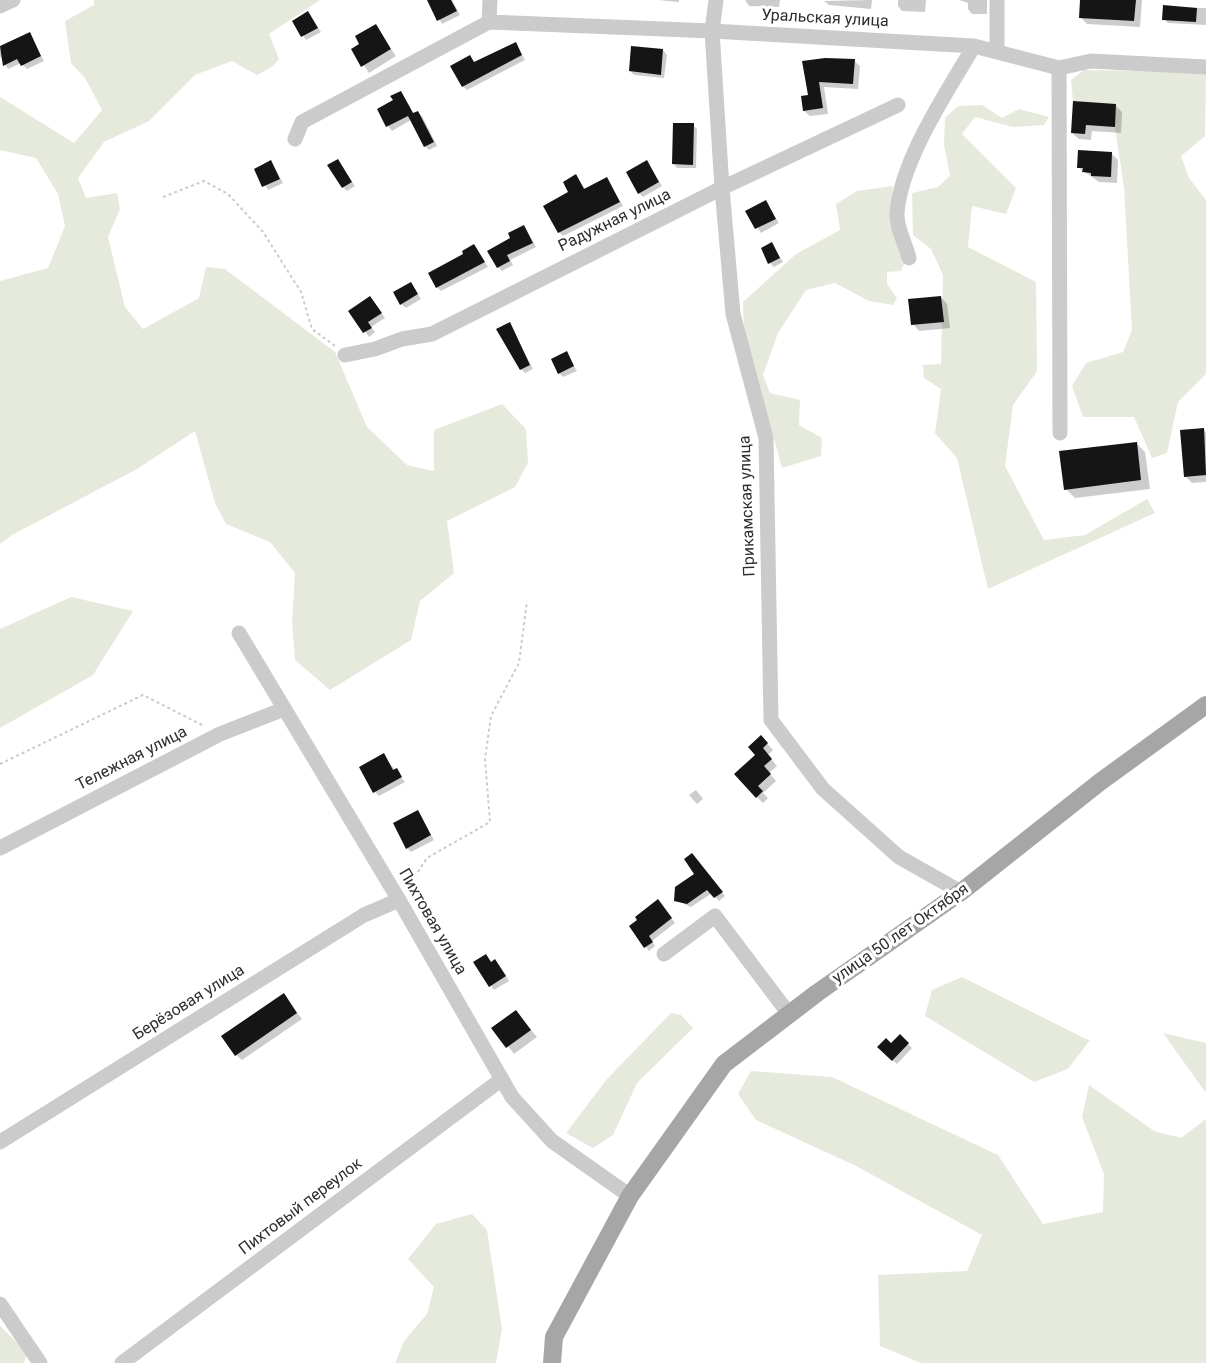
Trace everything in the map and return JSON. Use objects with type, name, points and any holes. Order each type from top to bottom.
[{"type":"main road","name":"улица 50 лет Октября","points":[[552,1363],[555,1337],[630,1196],[724,1064],[789,1014],[961,892],[1100,782],[1206,705]]},
{"type":"street","points":[[0,6],[13,0]]},
{"type":"street","points":[[294,139],[302,122],[489,22],[490,0]]},
{"type":"street","name":"Прикамская улица","points":[[716,0],[712,31],[722,188],[734,314],[766,438],[771,720],[824,789],[898,857],[961,892]]},
{"type":"street","points":[[997,0],[997,52]]},
{"type":"street","name":"Уральская улица","points":[[489,22],[712,31],[974,46],[1059,68],[1091,61],[1206,67]]},
{"type":"street","points":[[909,258],[897,215],[906,176],[935,112],[974,46]]},
{"type":"street","points":[[1059,68],[1060,433]]},
{"type":"street","name":"Радужная улица","points":[[345,355],[375,350],[402,339],[432,334],[722,188],[898,105]]},
{"type":"street","name":"Пихтовая улица","points":[[239,633],[399,900],[512,1097],[552,1141],[630,1196]]},
{"type":"street","name":"Тележная улица","points":[[0,848],[220,734],[285,709]]},
{"type":"street","name":"Берёзовая улица","points":[[0,1142],[364,915],[399,900]]},
{"type":"street","points":[[664,954],[715,916],[789,1014]]},
{"type":"street","name":"Пихтовый переулок","points":[[122,1363],[502,1079]]},
{"type":"street","points":[[0,1304],[40,1363]]},
{"type":"path","points":[[163,197],[204,181],[228,194],[269,242],[301,292],[312,328],[345,355]]},
{"type":"path","points":[[399,900],[427,858],[490,822],[485,759],[491,716],[519,663],[526,601]]},
{"type":"path","points":[[0,764],[143,695],[220,734]]},
{"type":"shaded area","points":[[94,0],[320,0],[269,34],[279,59],[272,67],[257,75],[232,61],[195,75],[149,121],[104,142],[78,178],[86,198],[117,193],[120,209],[108,237],[125,307],[143,329],[199,298],[206,267],[225,269],[335,352],[367,427],[407,465],[434,471],[434,430],[502,404],[526,429],[528,463],[515,487],[447,521],[454,573],[420,601],[411,640],[330,690],[295,660],[292,622],[295,573],[270,542],[226,524],[215,503],[195,431],[137,469],[12,535],[0,544],[0,281],[48,268],[65,226],[58,194],[36,158],[0,150],[0,97],[74,143],[102,110],[85,78],[71,63],[65,21],[94,5]]},
{"type":"shaded area","points":[[1084,70],[1206,72],[1205,136],[1181,156],[1189,178],[1206,200],[1206,374],[1178,402],[1167,453],[1152,458],[1134,417],[1083,417],[1072,386],[1086,363],[1123,352],[1132,330],[1124,188],[1115,127],[1116,105],[1073,101],[1071,80]]},
{"type":"shaded area","points":[[982,105],[1002,118],[1019,109],[1049,117],[1044,125],[1013,127],[975,117],[962,134],[1016,188],[1006,214],[972,206],[968,247],[1036,282],[1037,371],[1013,405],[1005,466],[1044,540],[1085,535],[1147,499],[1155,513],[988,589],[957,458],[935,433],[941,389],[924,378],[923,365],[941,364],[943,275],[931,249],[913,235],[912,193],[938,187],[950,176],[944,144],[945,118],[958,106]]},
{"type":"shaded area","points":[[893,186],[890,217],[905,261],[901,271],[887,272],[887,284],[897,298],[893,305],[869,301],[835,283],[806,290],[778,333],[763,375],[770,393],[800,400],[799,425],[822,438],[821,456],[782,468],[744,331],[743,302],[796,254],[840,230],[836,204],[857,191]]},
{"type":"shaded area","points":[[71,597],[133,611],[93,675],[0,728],[0,629]]},
{"type":"shaded area","points":[[962,977],[1090,1040],[1068,1069],[1034,1082],[925,1016],[932,990]]},
{"type":"shaded area","points":[[671,1013],[681,1015],[693,1028],[637,1083],[613,1135],[593,1148],[566,1133],[607,1079]]},
{"type":"shaded area","points":[[1163,1033],[1206,1043],[1206,1093]]},
{"type":"shaded area","points":[[751,1071],[832,1077],[998,1155],[1043,1224],[1103,1212],[1104,1174],[1082,1117],[1089,1085],[1154,1131],[1181,1138],[1206,1119],[1206,1363],[921,1363],[880,1346],[878,1275],[967,1271],[982,1235],[856,1166],[756,1120],[738,1094]]},
{"type":"shaded area","points":[[472,1214],[487,1230],[502,1329],[496,1363],[395,1363],[404,1341],[427,1314],[434,1287],[408,1259],[436,1224]]},
{"type":"shaded area","points":[[0,1326],[27,1352],[24,1363],[0,1363]]},
{"type":"building","points":[[427,0],[451,0],[457,11],[437,21]]},
{"type":"building","points":[[1080,0],[1136,0],[1134,21],[1079,18]]},
{"type":"building","points":[[1163,5],[1197,8],[1196,22],[1162,20]]},
{"type":"building","points":[[308,11],[318,28],[301,37],[292,21]]},
{"type":"building","points":[[376,24],[391,49],[361,67],[351,49],[359,44],[355,36]]},
{"type":"building","points":[[30,32],[41,56],[21,66],[17,59],[3,66],[0,46]]},
{"type":"building","points":[[516,42],[522,55],[462,87],[450,66],[470,55],[474,62]]},
{"type":"building","points":[[631,46],[663,49],[661,75],[629,71]]},
{"type":"building","points":[[825,58],[855,59],[853,84],[819,82],[823,108],[803,111],[801,96],[808,95],[802,61]]},
{"type":"building","points":[[401,91],[413,113],[418,111],[434,142],[424,147],[408,116],[386,127],[377,109],[393,100],[390,96]]},
{"type":"building","points":[[1073,101],[1116,104],[1115,127],[1086,125],[1085,134],[1071,133]]},
{"type":"building","points":[[673,123],[694,123],[693,165],[672,164]]},
{"type":"building","points":[[1078,150],[1112,152],[1111,177],[1091,176],[1091,173],[1082,172],[1083,168],[1077,168]]},
{"type":"building","points":[[338,159],[352,182],[342,188],[327,165]]},
{"type":"building","points":[[271,160],[280,179],[262,187],[254,169]]},
{"type":"building","points":[[647,160],[659,182],[638,194],[626,172]]},
{"type":"building","points":[[576,174],[584,189],[607,177],[620,202],[558,233],[543,206],[568,192],[563,182]]},
{"type":"building","points":[[766,200],[776,219],[755,229],[745,211]]},
{"type":"building","points":[[524,225],[533,243],[507,255],[510,261],[497,268],[487,251],[510,238],[508,233]]},
{"type":"building","points":[[772,242],[780,258],[768,264],[761,248]]},
{"type":"building","points":[[474,244],[485,262],[436,288],[428,273],[463,254],[462,251]]},
{"type":"building","points":[[411,282],[418,294],[400,305],[393,292]]},
{"type":"building","points":[[370,296],[382,313],[368,322],[372,328],[363,333],[348,311]]},
{"type":"building","points":[[941,296],[944,322],[911,325],[908,299]]},
{"type":"building","points":[[510,322],[530,365],[520,370],[496,329]]},
{"type":"building","points":[[567,351],[574,366],[558,374],[551,359]]},
{"type":"building","points":[[1204,428],[1206,475],[1184,477],[1180,430]]},
{"type":"building","points":[[1137,442],[1141,480],[1064,490],[1059,451]]},
{"type":"building","points":[[761,735],[768,743],[763,748],[772,759],[764,766],[771,774],[758,786],[763,791],[756,798],[734,774],[755,755],[748,747]]},
{"type":"building","points":[[384,753],[393,770],[397,768],[402,777],[373,793],[359,767]]},
{"type":"building","points":[[418,810],[431,835],[406,849],[393,823]]},
{"type":"building","points":[[692,853],[723,892],[714,898],[707,890],[687,904],[674,901],[675,887],[694,874],[684,859]]},
{"type":"building","points":[[658,899],[672,918],[649,936],[653,942],[644,948],[629,926],[637,920],[635,917]]},
{"type":"building","points":[[486,954],[491,962],[495,959],[506,976],[489,987],[473,962]]},
{"type":"building","points":[[284,993],[297,1013],[235,1056],[221,1036]]},
{"type":"building","points":[[516,1010],[531,1030],[506,1048],[491,1028]]},
{"type":"building","points":[[900,1034],[909,1043],[892,1061],[877,1047],[886,1038],[891,1043]]}]
